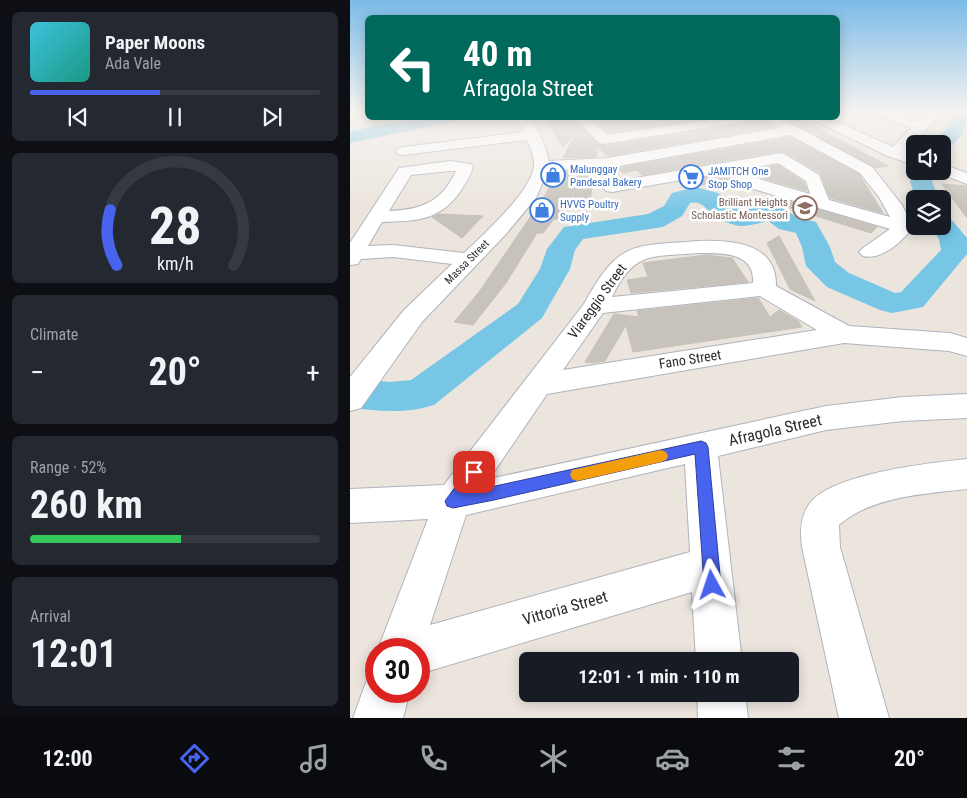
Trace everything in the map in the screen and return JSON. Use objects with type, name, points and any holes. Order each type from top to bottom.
[{"type":"street","points":[[404,151],[456,145]]},
{"type":"street","points":[[536,145],[542,166],[608,163],[711,145]]},
{"type":"street","points":[[819,145],[866,170],[901,218],[903,227]]},
{"type":"street","points":[[876,145],[906,157]]},
{"type":"street","points":[[896,154],[900,145]]},
{"type":"street","points":[[608,163],[615,193],[781,158],[813,179],[822,204]]},
{"type":"street","points":[[352,256],[376,217],[405,172],[457,165],[465,168],[466,170],[447,198],[434,209],[418,214],[376,217]]},
{"type":"street","name":"Massa Street","points":[[356,391],[412,316],[499,230],[530,194],[542,166]]},
{"type":"street","points":[[732,167],[756,184],[903,227]]},
{"type":"street","points":[[951,171],[966,175]]},
{"type":"street","points":[[870,252],[897,234],[903,227]]},
{"type":"street","name":"Viareggio Street","points":[[404,638],[453,501],[594,306],[614,273],[622,264],[632,256],[660,250],[719,247],[741,251],[758,262],[764,274],[764,289]]},
{"type":"street","points":[[352,256],[393,251],[468,260]]},
{"type":"street","points":[[594,306],[764,289],[844,334],[950,342],[967,348]]},
{"type":"street","name":"Fano Street","points":[[537,384],[844,334]]},
{"type":"street","name":"Afragola Street","points":[[350,506],[453,501],[494,494],[826,418],[903,409],[967,406]]},
{"type":"street","points":[[701,447],[718,652]]},
{"type":"street","points":[[864,718],[821,547],[819,528],[824,514],[840,502],[898,484],[966,475]]},
{"type":"street","name":"Vittoria Street","points":[[430,648],[711,566]]},
{"type":"street","points":[[722,702],[723,718]]},
{"type":"street","points":[[378,718],[382,703]]},
{"type":"building","points":[[570,145],[674,145],[608,156],[597,147],[596,157],[563,158]]},
{"type":"building","points":[[748,145],[804,145],[859,174],[883,213],[830,198],[820,173],[782,151],[642,175],[637,170],[623,173],[618,168]]},
{"type":"building","points":[[832,145],[848,145],[888,166],[875,168]]},
{"type":"building","points":[[778,165],[804,182],[807,191],[763,178],[750,170]]},
{"type":"building","points":[[594,170],[590,203],[566,204],[562,219],[554,219],[543,233],[537,233],[506,283],[473,325],[454,322],[479,292],[533,213],[535,215],[557,172]]},
{"type":"building","points":[[728,174],[734,178],[696,186],[690,180]]},
{"type":"building","points":[[942,184],[967,186],[967,218],[951,196],[951,190],[946,190]]},
{"type":"building","points":[[782,199],[877,227],[871,233],[777,204]]},
{"type":"building","points":[[439,214],[483,216],[462,238],[432,217]]},
{"type":"building","points":[[779,236],[815,301],[790,289],[767,243]]},
{"type":"building","points":[[706,255],[732,258],[748,282],[631,293],[627,280],[648,277],[643,263]]},
{"type":"building","points":[[758,298],[770,317],[779,310],[798,321],[802,327],[633,352],[626,325],[605,361],[585,362],[614,314],[639,317],[637,311]]},
{"type":"waterway","points":[[921,180],[924,190]]},
{"type":"waterway","points":[[350,393],[390,397],[420,394],[530,311],[555,269],[561,249],[574,233],[654,221],[673,211],[681,198],[696,194],[709,198],[724,211],[741,218],[773,213],[788,223],[807,228],[816,247],[821,266],[838,280],[892,303],[911,300],[955,251],[953,238],[950,235]]},
{"type":"slow traffic","points":[[577,475],[661,456]]},
{"type":"place","name":"Malunggay Pandesal Bakery","points":[[553,175]]},
{"type":"place","name":"JAMITCH One Stop Shop","points":[[691,177]]},
{"type":"place","name":"Brilliant Heights Scholastic Montessori","points":[[805,208]]},
{"type":"place","name":"HVVG Poultry Supply","points":[[542,210]]},
{"type":"route","points":[[474,472],[453,501],[494,494],[701,447],[712,585]]}]
